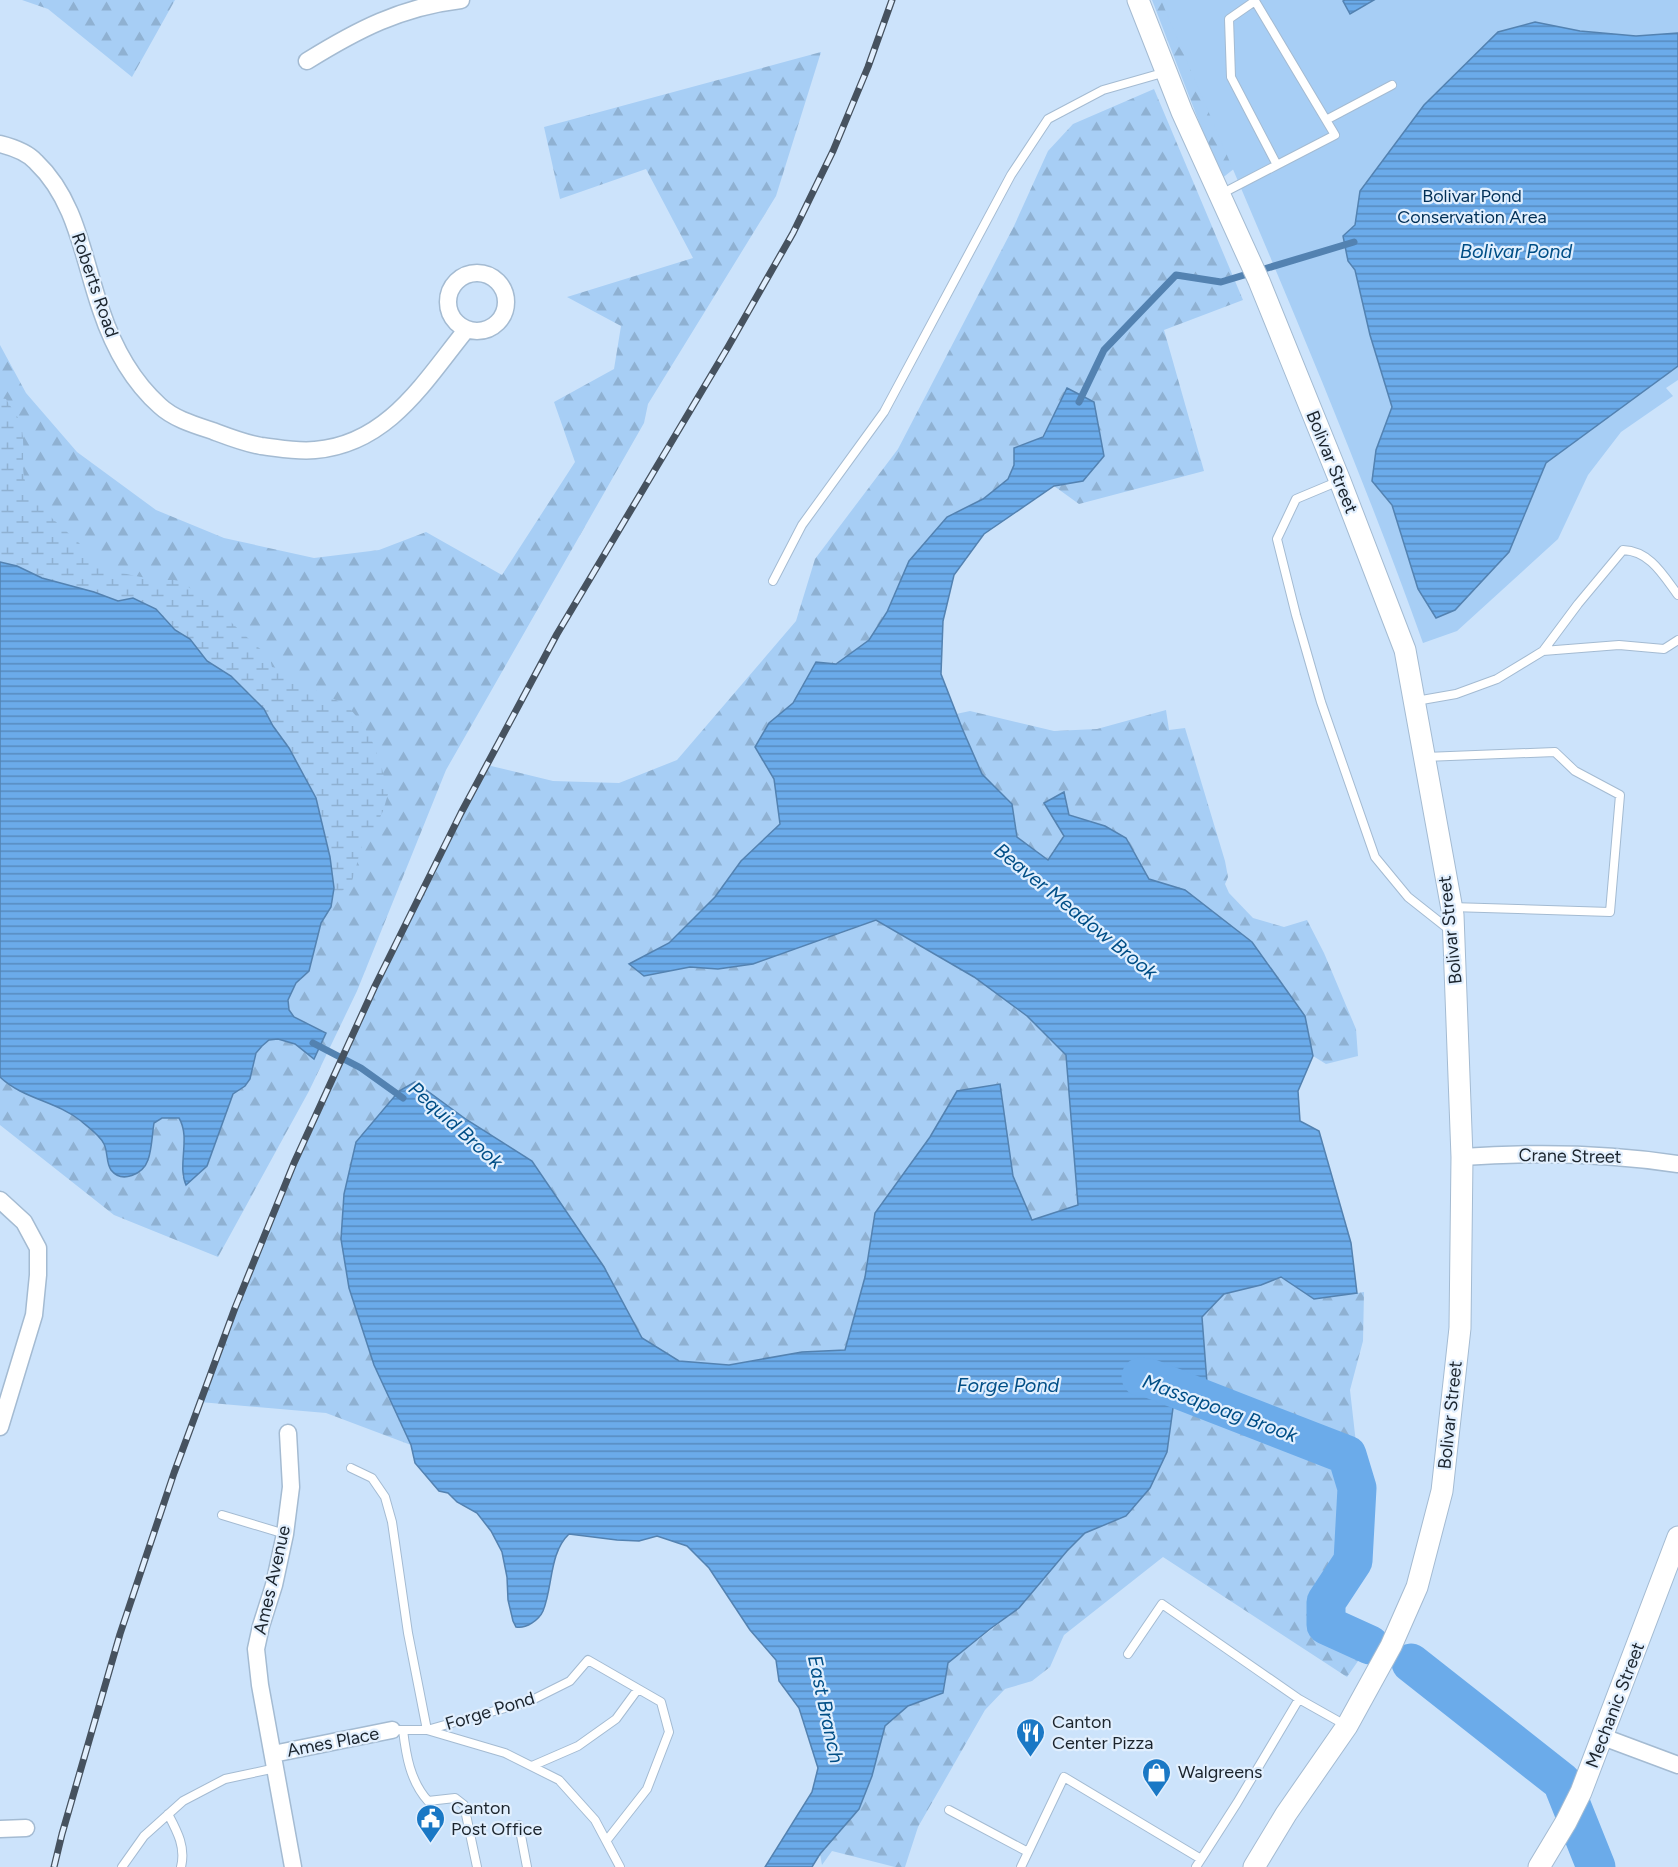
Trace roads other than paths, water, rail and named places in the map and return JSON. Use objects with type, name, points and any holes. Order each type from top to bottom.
[{"type":"street","points":[[307,61],[335,44],[397,14],[461,0]]},
{"type":"street","name":"Bolivar Street","points":[[1138,0],[1166,72],[1256,272],[1405,650],[1454,933],[1462,1157],[1460,1328],[1442,1491],[1417,1587],[1391,1646],[1347,1726],[1286,1814],[1254,1867]]},
{"type":"street","name":"Roberts Road","points":[[0,144],[36,160],[65,198],[101,310],[116,348],[135,379],[161,407],[187,422],[248,444],[294,451],[347,445],[373,432],[403,408],[466,330]]},
{"type":"street","name":"Crane Street","points":[[1462,1157],[1561,1154],[1639,1158],[1678,1164]]},
{"type":"street","points":[[0,1200],[24,1222],[38,1248],[38,1266],[34,1315],[0,1427]]},
{"type":"street","name":"Ames Avenue","points":[[288,1433],[291,1487],[285,1534],[274,1585],[256,1649],[260,1685],[293,1867]]},
{"type":"street","name":"Mechanic Street","points":[[1539,1867],[1581,1792],[1678,1537]]},
{"type":"street","name":"Ames Place","points":[[274,1761],[397,1730]]},
{"type":"street","points":[[1603,1737],[1678,1765]]},
{"type":"street","points":[[0,1829],[26,1828]]},
{"type":"lane","points":[[1220,194],[1277,165],[1335,135],[1256,1],[1229,20],[1231,77],[1277,165]]},
{"type":"lane","points":[[773,581],[802,525],[884,412],[1011,175],[1048,119],[1103,90],[1166,72]]},
{"type":"lane","points":[[1326,120],[1392,85]]},
{"type":"lane","points":[[1340,481],[1296,499],[1277,539],[1285,571],[1321,702],[1375,857],[1408,897],[1454,933]]},
{"type":"lane","points":[[1415,702],[1456,694],[1497,679],[1543,651],[1623,550],[1634,550],[1651,559],[1678,594]]},
{"type":"lane","points":[[1543,651],[1618,645],[1664,649],[1678,640]]},
{"type":"lane","points":[[1424,758],[1555,752],[1575,771],[1620,795],[1610,912],[1451,907]]},
{"type":"lane","points":[[351,1468],[372,1478],[385,1497],[392,1522],[408,1633],[427,1730]]},
{"type":"lane","points":[[222,1515],[285,1534]]},
{"type":"lane","points":[[1128,1654],[1162,1604],[1299,1700],[1347,1726]]},
{"type":"lane","name":"Forge Pond","points":[[397,1730],[427,1730],[530,1701],[570,1681],[588,1660],[661,1702],[669,1732],[647,1790],[607,1840]]},
{"type":"lane","points":[[532,1766],[578,1746],[616,1719],[638,1689]]},
{"type":"lane","points":[[1021,1867],[1064,1777],[1198,1863],[1299,1700]]},
{"type":"lane","points":[[397,1730],[406,1760],[424,1797],[428,1801],[455,1798],[464,1805],[477,1867]]},
{"type":"lane","name":"Forge Pond","points":[[427,1730],[505,1753],[559,1780],[595,1820],[620,1867]]},
{"type":"lane","points":[[122,1867],[144,1836],[183,1801],[225,1779],[274,1761]]},
{"type":"lane","points":[[949,1810],[1028,1852]]},
{"type":"lane","points":[[168,1815],[179,1834],[183,1858],[182,1867]]},
{"type":"lane","points":[[519,1825],[527,1867]]},
{"type":"water","points":[[1374,0],[1350,14],[1343,1]]},
{"type":"water","name":"Bolivar Pond","points":[[1535,22],[1580,31],[1636,36],[1678,33],[1678,366],[1546,463],[1509,552],[1455,610],[1436,618],[1418,589],[1392,505],[1372,481],[1376,450],[1392,407],[1370,335],[1355,270],[1348,261],[1343,236],[1355,225],[1360,191],[1424,105],[1498,32]]},
{"type":"water","name":"Forge Pond","points":[[1067,388],[1094,402],[1104,456],[1083,481],[1054,486],[984,534],[954,575],[943,621],[941,674],[982,774],[1012,804],[1017,837],[1048,860],[1064,836],[1044,803],[1064,792],[1069,815],[1105,826],[1126,838],[1149,879],[1185,890],[1252,942],[1305,1016],[1313,1056],[1298,1091],[1300,1121],[1319,1131],[1351,1243],[1357,1293],[1314,1299],[1281,1277],[1261,1285],[1224,1294],[1202,1317],[1207,1383],[1173,1408],[1167,1452],[1150,1488],[1126,1516],[1085,1533],[1019,1608],[948,1663],[943,1693],[908,1706],[885,1726],[872,1776],[859,1809],[820,1854],[812,1867],[765,1867],[812,1792],[818,1768],[799,1708],[779,1681],[776,1660],[750,1630],[709,1568],[687,1546],[657,1536],[639,1541],[569,1534],[558,1551],[543,1611],[535,1621],[516,1627],[508,1600],[507,1577],[502,1552],[491,1531],[477,1513],[457,1502],[448,1493],[439,1491],[415,1463],[411,1445],[374,1365],[349,1288],[341,1239],[344,1194],[356,1142],[399,1091],[415,1082],[467,1120],[532,1161],[604,1267],[642,1338],[679,1361],[729,1365],[802,1352],[845,1350],[865,1277],[875,1213],[930,1137],[957,1091],[1000,1084],[1013,1176],[1032,1220],[1078,1205],[1066,1055],[1027,1016],[974,977],[876,920],[753,964],[718,969],[690,967],[644,976],[629,964],[669,943],[715,897],[741,861],[780,824],[774,779],[755,747],[769,723],[793,703],[816,662],[836,664],[869,640],[887,612],[909,561],[947,517],[983,499],[1008,479],[1014,465],[1014,448],[1043,437]]},
{"type":"water","points":[[0,562],[17,566],[42,578],[118,601],[133,598],[156,609],[175,630],[190,639],[207,661],[231,676],[264,709],[289,748],[316,798],[330,857],[334,888],[331,907],[321,923],[309,971],[296,983],[288,1000],[289,1010],[294,1017],[326,1033],[314,1059],[295,1044],[278,1039],[269,1040],[262,1046],[256,1053],[250,1079],[245,1086],[233,1094],[207,1166],[186,1185],[183,1169],[184,1134],[179,1118],[162,1118],[154,1123],[150,1151],[145,1165],[132,1176],[121,1176],[111,1170],[100,1137],[71,1114],[19,1090],[0,1077]]},
{"type":"waterway","name":"Beaver Meadow Brook","points":[[1079,402],[1104,350],[1176,275],[1221,282],[1354,242]]},
{"type":"waterway","name":"Pequid Brook","points":[[313,1043],[361,1068],[403,1098]]},
{"type":"waterway","name":"Massapoag Brook","points":[[1141,1377],[1149,1378],[1347,1455],[1357,1488],[1353,1561],[1326,1602],[1326,1625],[1370,1645]]},
{"type":"waterway","name":"Massapoag Brook","points":[[1411,1663],[1562,1782],[1596,1867]]},
{"type":"railway","points":[[54,1867],[120,1634],[174,1473],[235,1308],[294,1163],[375,986],[461,813],[557,634],[728,347],[793,233],[833,151],[868,67],[892,0]]},
{"type":"place","name":"Canton Center Pizza","points":[[1031,1758]]},
{"type":"place","name":"Walgreens","points":[[1157,1798]]},
{"type":"place","name":"Canton Post Office","points":[[430,1844]]},
{"type":"park label","name":"Bolivar Pond Conservation Area","points":[[1472,206]]},
{"type":"water label","name":"East Branch","points":[[826,1709]]}]
